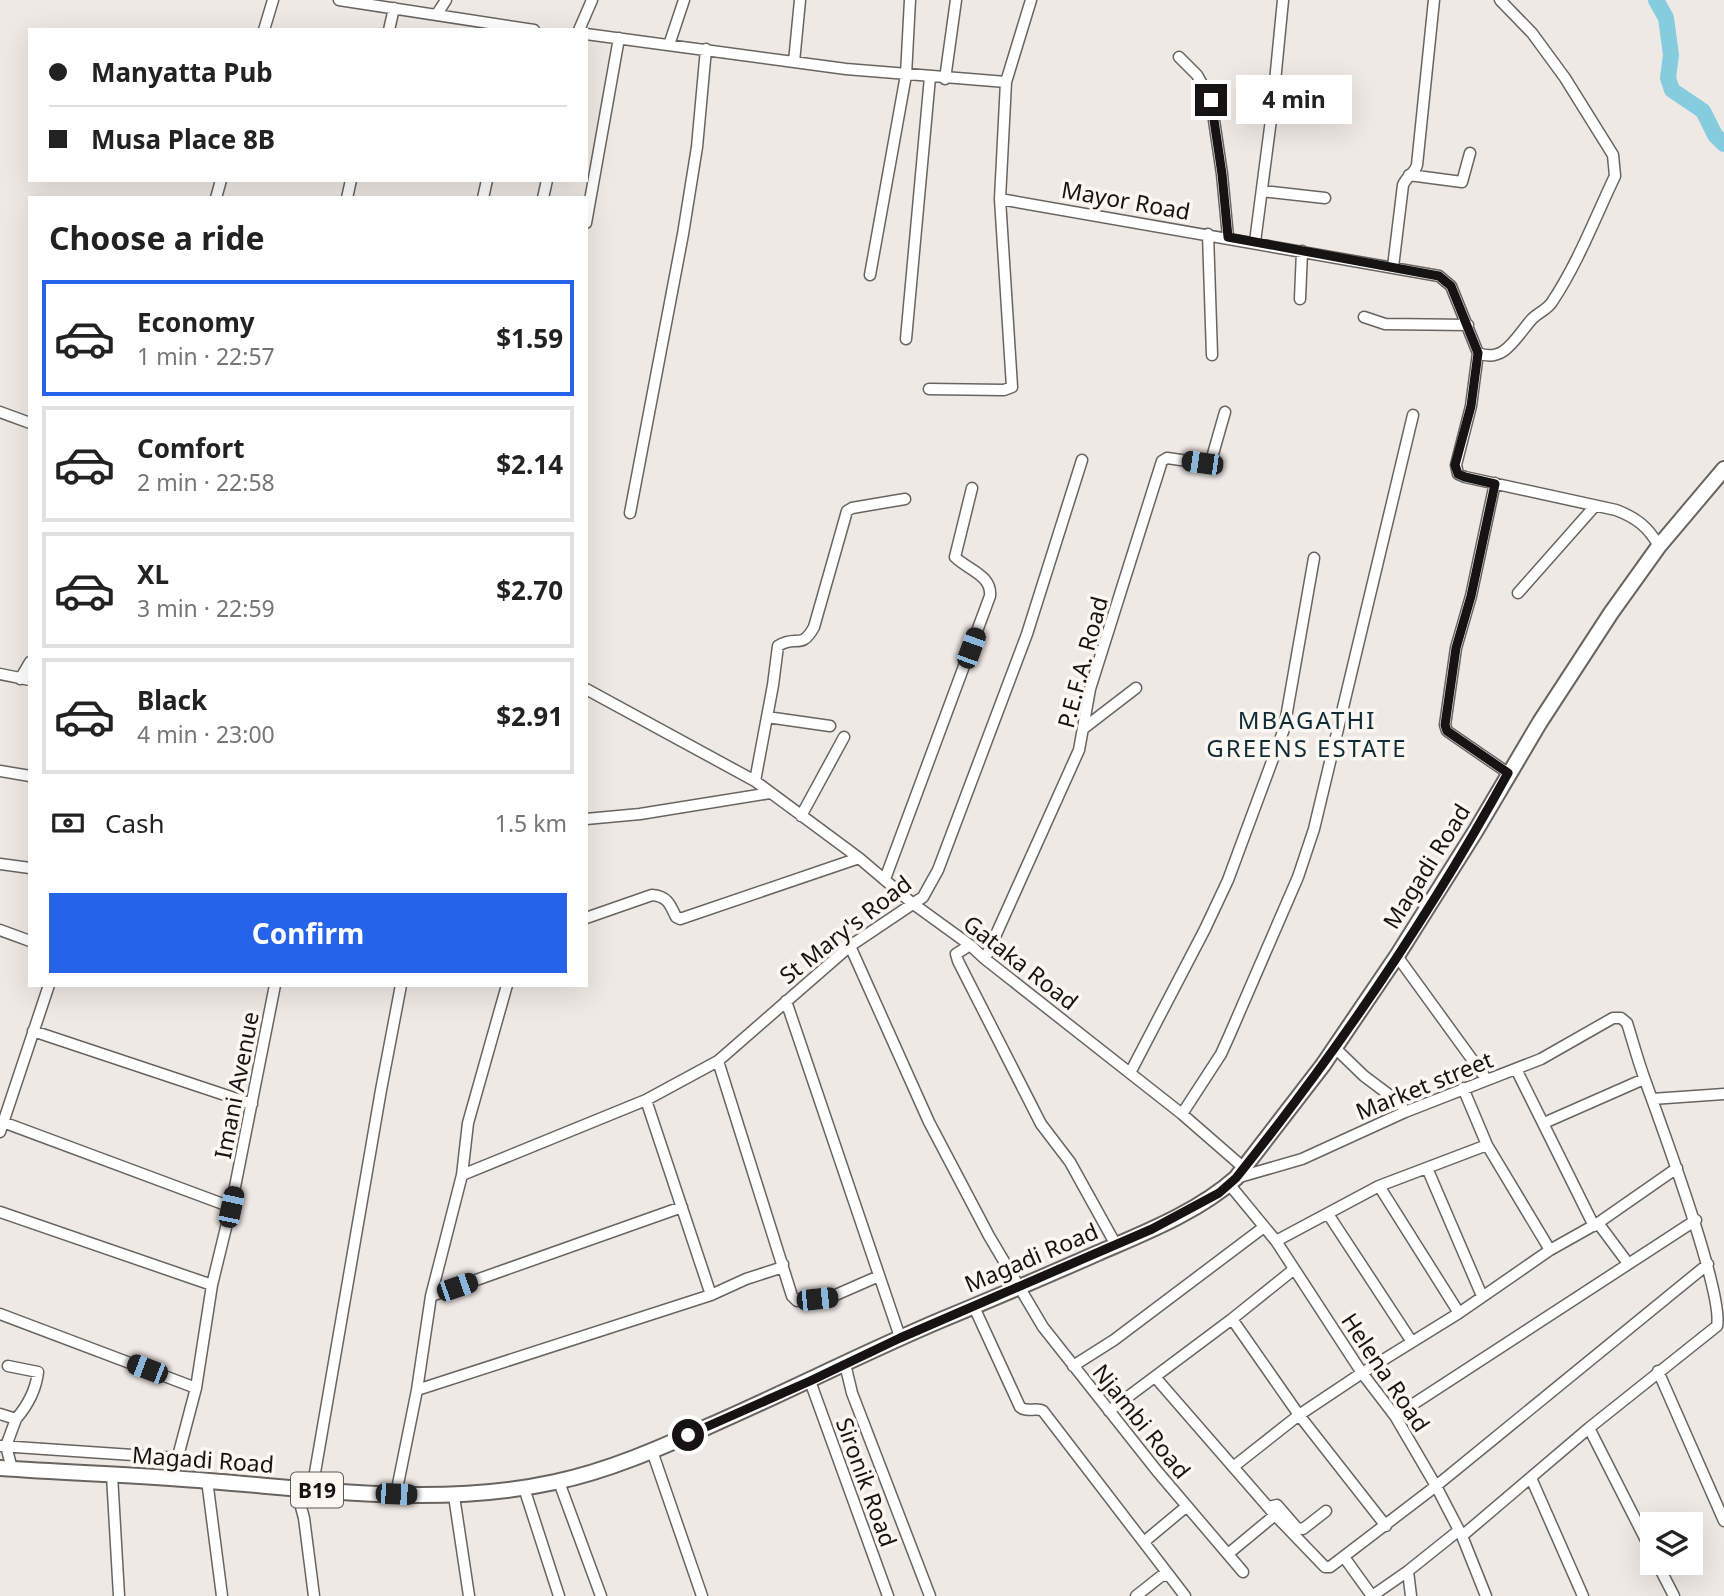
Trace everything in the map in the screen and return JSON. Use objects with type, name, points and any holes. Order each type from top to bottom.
[{"type":"highway","name":"Magadi Road","points":[[6,1468],[207,1480],[312,1490],[454,1496],[559,1482],[652,1451],[1198,1206],[1236,1177],[1335,1048],[1475,832],[1508,773],[1577,663],[1659,546],[1724,470]]},
{"type":"street","points":[[265,28],[273,0]]},
{"type":"street","points":[[339,0],[522,28]]},
{"type":"street","points":[[437,14],[446,0]]},
{"type":"street","points":[[580,28],[592,0]]},
{"type":"street","points":[[669,45],[684,0]]},
{"type":"street","points":[[794,62],[800,0]]},
{"type":"street","points":[[870,275],[906,75],[910,0]]},
{"type":"street","points":[[945,79],[956,0]]},
{"type":"street","points":[[929,389],[1004,390],[1012,387],[1000,199],[1006,82],[1031,0]]},
{"type":"street","points":[[1255,242],[1283,0]]},
{"type":"street","points":[[1393,267],[1403,185],[1409,175],[1415,172],[1417,165],[1434,0]]},
{"type":"street","points":[[1478,353],[1492,356],[1509,349],[1533,318],[1551,304],[1568,276],[1615,176],[1616,166],[1613,155],[1565,78],[1532,33],[1500,0]]},
{"type":"street","points":[[389,28],[394,8]]},
{"type":"street","points":[[588,34],[906,75],[1006,82]]},
{"type":"street","points":[[588,212],[619,38]]},
{"type":"street","points":[[630,513],[683,234],[696,147],[706,49]]},
{"type":"street","points":[[1179,57],[1197,75],[1211,100],[1228,237]]},
{"type":"street","points":[[906,340],[930,77]]},
{"type":"street","points":[[1409,175],[1462,182],[1469,153]]},
{"type":"street","points":[[1262,191],[1325,198]]},
{"type":"street","name":"Mayor Road","points":[[1000,199],[1228,237],[1446,279],[1478,353],[1471,406],[1455,465],[1458,474],[1616,510],[1635,517],[1649,529],[1659,546]]},
{"type":"street","points":[[1208,234],[1212,355]]},
{"type":"street","points":[[1300,299],[1302,251]]},
{"type":"street","points":[[1364,317],[1385,324],[1468,325]]},
{"type":"street","points":[[0,412],[28,422]]},
{"type":"street","name":"P.E.F.A. Road","points":[[985,959],[1079,750],[1090,689],[1162,461],[1167,458],[1202,463],[1211,461],[1225,412]]},
{"type":"street","points":[[1182,1114],[1221,1054],[1298,877],[1314,829],[1413,415]]},
{"type":"street","name":"St Mary's Road","points":[[463,1175],[646,1100],[718,1060],[850,946],[923,897],[938,870],[1027,634],[1082,460]]},
{"type":"street","points":[[1495,484],[1471,596],[1456,648],[1445,725],[1447,731],[1508,773]]},
{"type":"street","points":[[885,879],[990,596],[988,581],[955,557],[972,488]]},
{"type":"street","points":[[755,781],[778,646],[784,642],[808,638],[814,627],[847,511],[905,499]]},
{"type":"street","points":[[1518,593],[1595,506]]},
{"type":"street","points":[[1130,1073],[1222,892],[1284,729],[1314,558]]},
{"type":"street","points":[[0,674],[25,679]]},
{"type":"street","points":[[1084,727],[1136,688]]},
{"type":"street","name":"Gataka Road","points":[[588,690],[755,781],[859,858],[912,903],[970,945],[1182,1114],[1236,1177]]},
{"type":"street","points":[[767,717],[830,726]]},
{"type":"street","points":[[801,816],[844,737]]},
{"type":"street","points":[[0,771],[28,776]]},
{"type":"street","points":[[588,819],[640,814],[770,793]]},
{"type":"street","points":[[588,917],[652,895],[660,895],[669,901],[676,917],[680,919],[859,858]]},
{"type":"street","points":[[0,864],[28,868]]},
{"type":"street","points":[[0,930],[28,940]]},
{"type":"street","points":[[970,945],[956,954],[958,961],[1041,1124],[1070,1162],[1116,1245]]},
{"type":"street","name":"Njambi Road","points":[[850,946],[929,1122],[1043,1327],[1243,1572]]},
{"type":"street","points":[[1396,956],[1487,1080]]},
{"type":"street","points":[[48,987],[1,1125],[231,1207]]},
{"type":"street","name":"Imani Avenue","points":[[172,1479],[196,1388],[212,1284],[231,1207],[275,987]]},
{"type":"street","points":[[312,1490],[380,1090],[401,987]]},
{"type":"street","points":[[396,1494],[417,1390],[431,1296],[463,1175],[468,1123],[506,987]]},
{"type":"street","points":[[786,1001],[900,1338]]},
{"type":"street","name":"Market street","points":[[1236,1177],[1302,1159],[1405,1112],[1541,1059],[1613,1018],[1621,1018],[1627,1023],[1644,1079]]},
{"type":"street","points":[[33,1031],[252,1104]]},
{"type":"street","points":[[1335,1048],[1364,1076],[1399,1103],[1405,1112]]},
{"type":"street","points":[[718,1060],[792,1296],[797,1301],[831,1297],[878,1276]]},
{"type":"street","points":[[1516,1069],[1596,1224],[1627,1262]]},
{"type":"street","points":[[1544,1123],[1644,1079],[1696,1220],[1708,1264],[1719,1280],[1720,1311],[1717,1326],[1589,1427],[1531,1478],[1372,1596],[1344,1557],[1436,1486],[1708,1264]]},
{"type":"street","points":[[1463,1088],[1488,1145],[1550,1250]]},
{"type":"street","points":[[1652,1099],[1724,1094]]},
{"type":"street","points":[[646,1100],[711,1295]]},
{"type":"street","points":[[1276,1241],[1379,1186],[1488,1145]]},
{"type":"street","points":[[1427,1168],[1482,1296]]},
{"type":"street","points":[[1233,1466],[1299,1415],[1550,1250],[1596,1224],[1677,1168]]},
{"type":"street","name":"Helena Road","points":[[1236,1177],[1264,1227],[1276,1241],[1362,1373],[1395,1416],[1460,1533],[1486,1596]]},
{"type":"street","points":[[1379,1186],[1459,1312]]},
{"type":"street","points":[[431,1296],[682,1207]]},
{"type":"street","points":[[0,1212],[212,1284]]},
{"type":"street","points":[[1328,1214],[1412,1342]]},
{"type":"street","points":[[1395,1416],[1627,1262],[1696,1220]]},
{"type":"street","points":[[1073,1366],[1114,1340],[1264,1227]]},
{"type":"street","points":[[417,1390],[711,1295],[746,1279],[780,1268],[783,1264]]},
{"type":"street","points":[[1109,1411],[1293,1270]]},
{"type":"street","points":[[974,1307],[1020,1408],[1043,1411],[1185,1596]]},
{"type":"street","points":[[0,1314],[196,1388]]},
{"type":"street","points":[[1232,1319],[1299,1415],[1386,1525]]},
{"type":"street","points":[[845,1364],[852,1393],[930,1596]]},
{"type":"street","points":[[6,1468],[3,1446],[16,1419],[26,1407],[38,1373],[8,1366]]},
{"type":"street","points":[[1658,1371],[1724,1521]]},
{"type":"street","name":"Njambi Road","points":[[1156,1377],[1271,1511],[1327,1567],[1344,1557]]},
{"type":"street","name":"Sironik Road","points":[[810,1381],[888,1596]]},
{"type":"street","points":[[0,1414],[16,1419]]},
{"type":"street","points":[[1589,1427],[1640,1528]]},
{"type":"street","points":[[3,1446],[177,1458]]},
{"type":"street","points":[[88,1451],[88,1474]]},
{"type":"street","points":[[652,1451],[702,1596]]},
{"type":"street","points":[[113,1475],[119,1596]]},
{"type":"street","points":[[1531,1478],[1583,1596]]},
{"type":"street","points":[[207,1480],[222,1596]]},
{"type":"street","points":[[559,1482],[601,1596]]},
{"type":"street","points":[[524,1488],[559,1596]]},
{"type":"street","points":[[296,1489],[304,1518],[314,1596]]},
{"type":"street","points":[[1710,1492],[1724,1490]]},
{"type":"street","points":[[454,1496],[469,1596]]},
{"type":"street","points":[[1228,1554],[1277,1505],[1297,1528],[1303,1529],[1326,1511]]},
{"type":"street","points":[[1145,1541],[1187,1506]]},
{"type":"street","points":[[1408,1571],[1411,1596]]},
{"type":"street","points":[[1136,1596],[1168,1574]]},
{"type":"street","points":[[1663,1575],[1674,1596]]},
{"type":"waterway","points":[[1656,0],[1666,18],[1671,55],[1668,78],[1672,90],[1703,111],[1715,135],[1724,144]]},
{"type":"district","name":"MBAGATHI GREENS ESTATE","points":[[1307,733]]},
{"type":"route","points":[[688,1435],[900,1338],[1152,1229],[1219,1193],[1236,1178],[1324,1065],[1448,875],[1508,773],[1447,731],[1445,725],[1456,648],[1471,596],[1495,484],[1458,474],[1455,465],[1471,406],[1478,353],[1451,286],[1446,279],[1439,276],[1228,237],[1211,100]]}]
